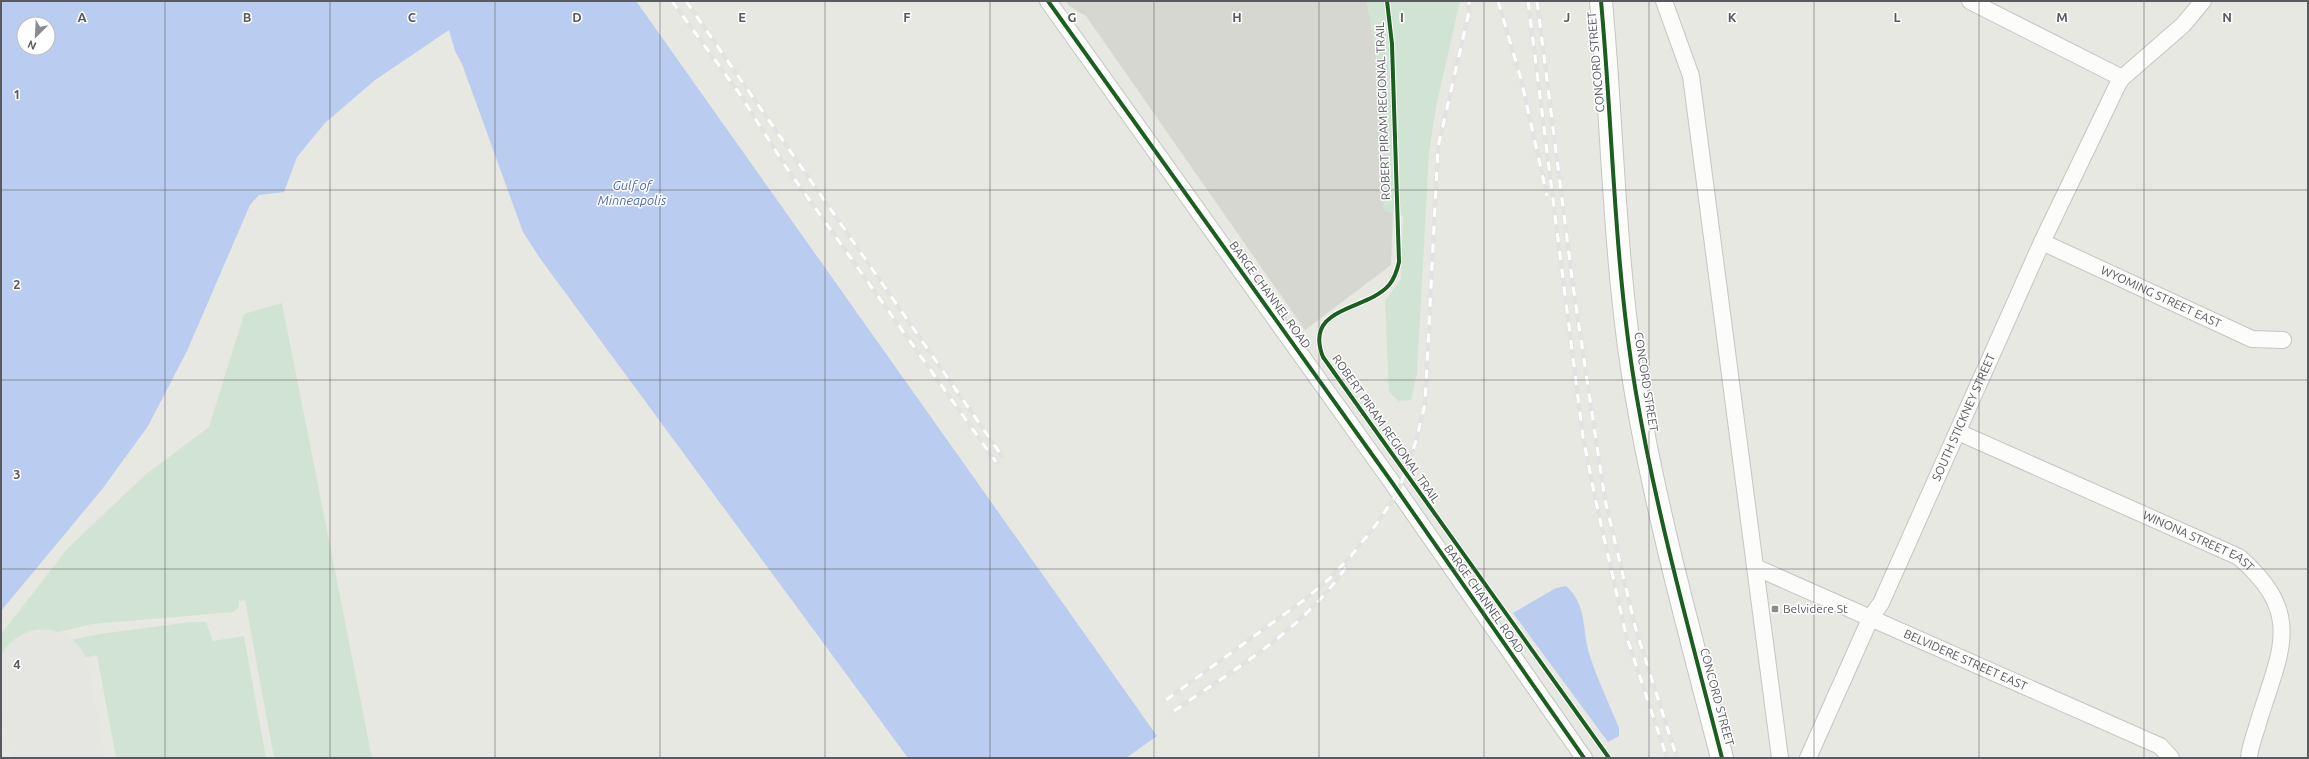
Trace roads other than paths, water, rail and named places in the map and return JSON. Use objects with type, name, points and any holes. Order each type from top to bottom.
[{"type":"main road","name":"CONCORD STREET","points":[[1601,1],[1623,290],[1636,393],[1668,548],[1722,758]]},
{"type":"street","name":"BARGE CHANNEL ROAD","points":[[1048,1],[1408,506],[1584,758]]},
{"type":"street","points":[[1664,1],[1691,76],[1780,758]]},
{"type":"street","points":[[1970,1],[2122,78],[2183,25],[2203,1]]},
{"type":"street","name":"SOUTH STICKNEY STREET","points":[[1808,758],[1871,617],[1881,603],[2042,242],[2122,78]]},
{"type":"street","name":"WYOMING STREET EAST","points":[[2042,242],[2252,339],[2282,340]]},
{"type":"street","name":"WINONA STREET EAST","points":[[1958,432],[2240,557],[2256,571],[2270,590],[2281,614],[2283,632],[2280,654],[2249,758]]},
{"type":"street","name":"BELVIDERE STREET EAST","points":[[1755,567],[2160,746],[2172,758]]},
{"type":"water","name":"Gulf of Minneapolis","points":[[1,1],[636,1],[1157,736],[1126,758],[908,758],[539,257],[523,232],[462,64],[455,51],[449,30],[375,80],[325,123],[297,157],[284,192],[259,195],[250,205],[187,351],[148,426],[103,488],[1,611]]},
{"type":"water","points":[[1566,586],[1573,593],[1581,609],[1592,663],[1619,728],[1619,736],[1608,742],[1513,613],[1556,588]]},
{"type":"railway","points":[[672,1],[739,93],[786,167],[996,462]]},
{"type":"railway","points":[[686,1],[1002,456]]},
{"type":"railway","points":[[1166,700],[1304,600],[1329,579],[1351,556],[1378,522],[1398,492],[1416,441],[1425,404],[1438,147],[1469,12],[1469,1]]},
{"type":"railway","points":[[1498,1],[1521,79],[1547,196]]},
{"type":"railway","points":[[1528,1],[1583,437],[1626,635],[1667,758]]},
{"type":"railway","points":[[1537,1],[1573,286],[1605,500],[1636,630],[1677,758]]},
{"type":"railway","points":[[1174,711],[1244,663],[1289,629],[1329,590],[1346,567]]},
{"type":"place","name":"Belvidere St","points":[[1775,609]]}]
